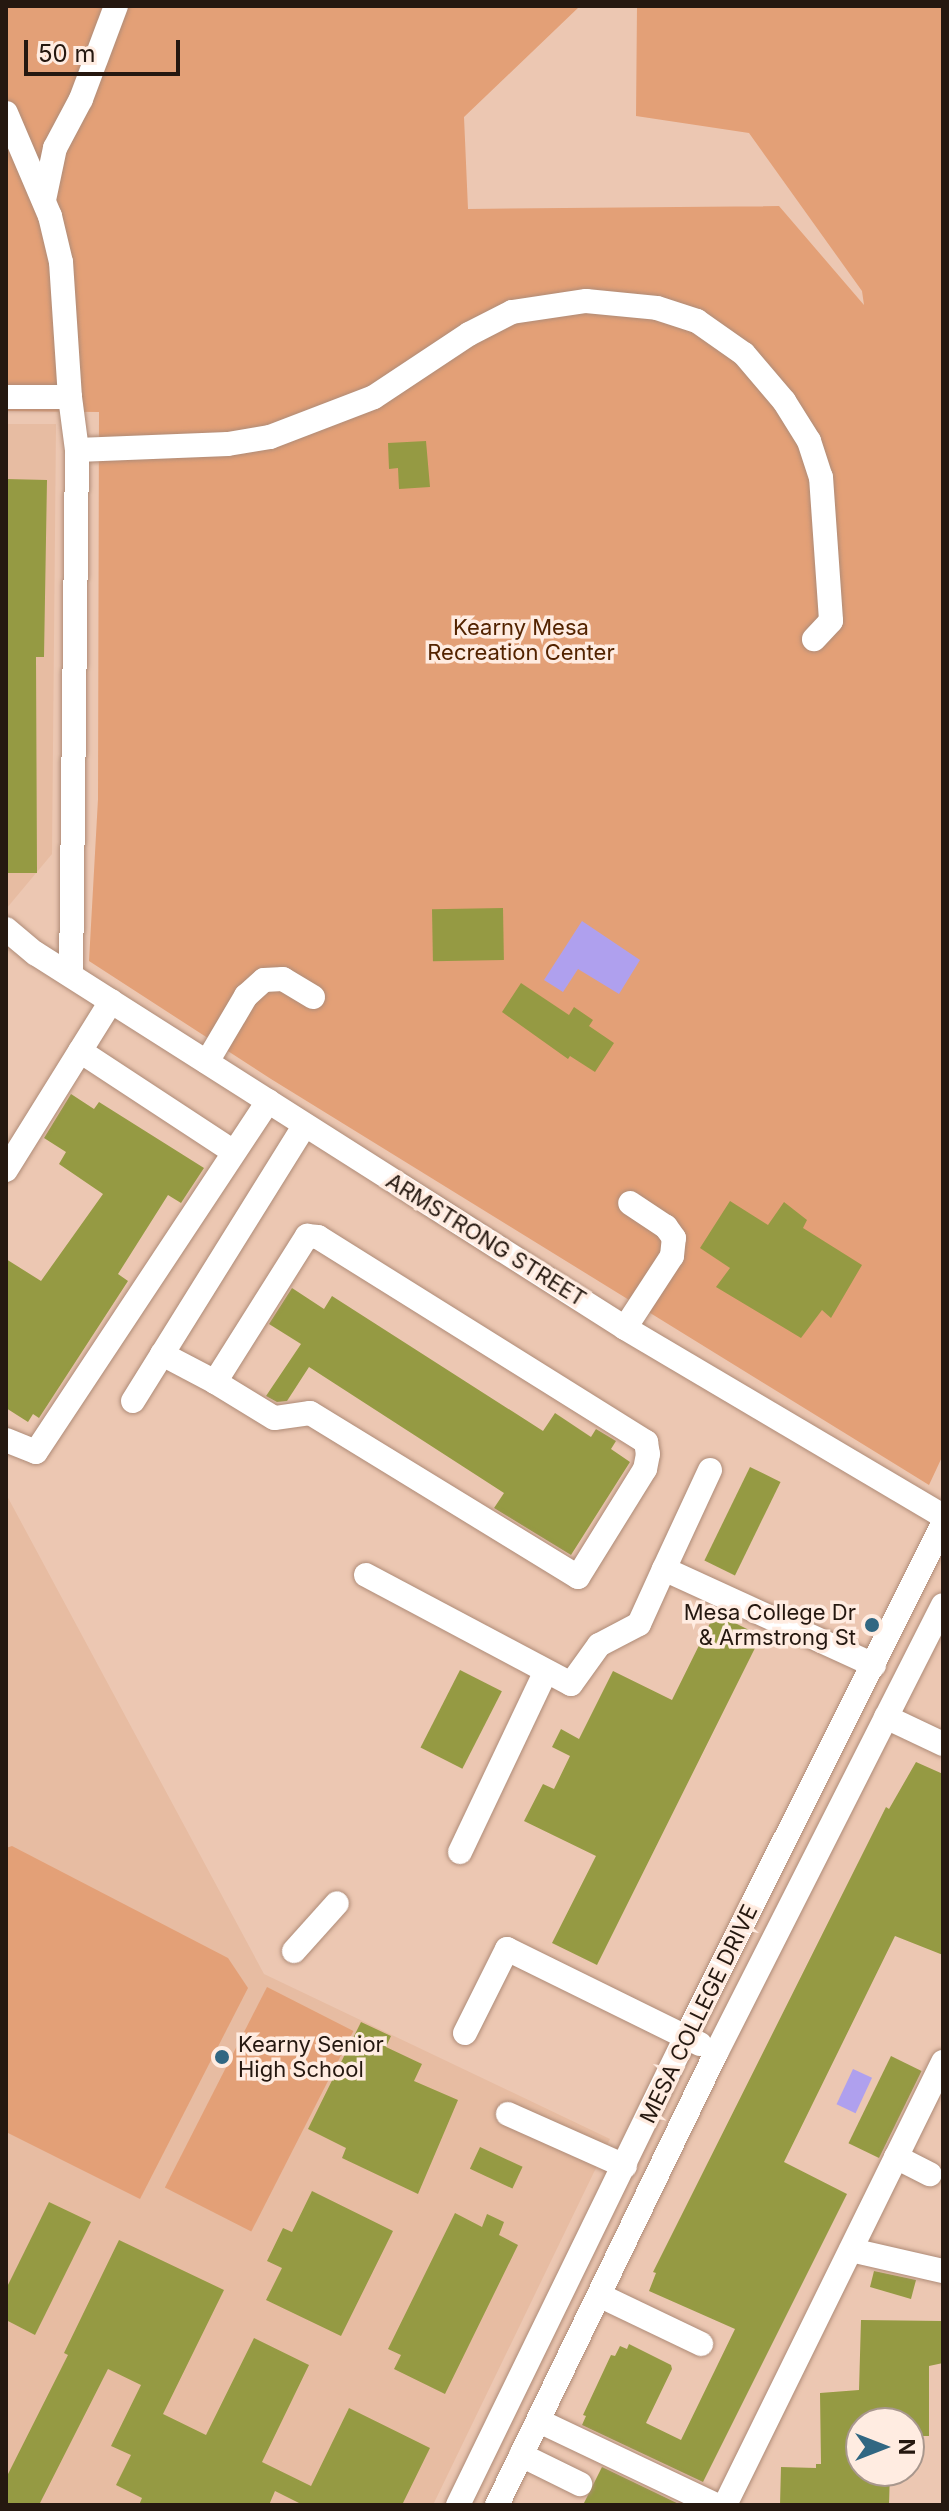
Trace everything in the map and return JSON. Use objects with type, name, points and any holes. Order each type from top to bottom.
[{"type":"street","points":[[44,200],[55,148],[81,99],[116,6]]},
{"type":"street","points":[[6,113],[44,200],[61,262],[70,397],[77,450],[71,975]]},
{"type":"street","points":[[77,450],[228,444],[270,437],[374,397],[469,334],[512,312],[586,301],[657,308],[697,321],[744,354],[784,401],[809,441],[821,477],[831,621],[814,639]]},
{"type":"street","points":[[6,397],[70,397]]},
{"type":"street","name":"ARMSTRONG STREET","points":[[6,929],[35,953],[625,1328],[943,1516]]},
{"type":"street","points":[[207,1062],[246,996],[264,980],[283,979],[313,997]]},
{"type":"street","points":[[6,1170],[111,1001]]},
{"type":"street","points":[[80,1051],[234,1152]]},
{"type":"street","points":[[6,1440],[36,1452],[268,1101]]},
{"type":"street","points":[[133,1401],[305,1125]]},
{"type":"street","points":[[625,1328],[672,1256],[674,1238],[666,1227],[630,1203]]},
{"type":"street","points":[[162,1354],[274,1418],[310,1413],[578,1577],[645,1469],[648,1454],[646,1442],[318,1237],[307,1236],[215,1382]]},
{"type":"street","points":[[366,1575],[571,1684],[599,1645],[639,1624],[710,1470]]},
{"type":"street","name":"MESA COLLEGE DRIVE","points":[[458,2505],[686,2037],[943,1524]]},
{"type":"street","points":[[664,1569],[874,1665]]},
{"type":"street","name":"MESA COLLEGE DRIVE","points":[[497,2505],[601,2296],[716,2053],[943,1605]]},
{"type":"street","points":[[460,1852],[546,1671]]},
{"type":"street","points":[[886,1717],[943,1744]]},
{"type":"street","points":[[294,1951],[337,1903]]},
{"type":"street","points":[[465,2033],[507,1949],[716,2053]]},
{"type":"street","points":[[725,2505],[943,2062]]},
{"type":"street","points":[[508,2114],[625,2166]]},
{"type":"street","points":[[896,2157],[930,2174]]},
{"type":"street","points":[[851,2250],[943,2271]]},
{"type":"street","points":[[601,2296],[701,2344]]},
{"type":"street","points":[[539,2421],[716,2505]]},
{"type":"street","points":[[521,2455],[580,2484]]},
{"type":"shaded area","points":[[6,424],[56,424],[52,854],[6,909]]},
{"type":"shaded area","points":[[582,921],[640,960],[619,994],[578,969],[563,992],[544,980]]},
{"type":"shaded area","name":"Kearny Senior High School","points":[[6,1494],[264,1974],[610,2139],[433,2505],[6,2505]]},
{"type":"shaded area","points":[[853,2069],[872,2078],[856,2113],[837,2104]]},
{"type":"green space","name":"Kearny Mesa Recreation Center","points":[[6,6],[580,6],[464,117],[468,209],[779,206],[864,305],[862,291],[749,133],[636,116],[637,6],[943,6],[943,1455],[929,1485],[271,1079],[89,961],[98,799],[99,412],[6,411]]},
{"type":"green space","points":[[12,1846],[228,1958],[248,1988],[140,2199],[6,2132],[6,1848]]},
{"type":"green space","points":[[267,1987],[353,2031],[251,2232],[165,2187]]},
{"type":"building","points":[[426,441],[430,487],[399,489],[398,468],[389,469],[388,443]]},
{"type":"building","points":[[6,479],[47,480],[44,657],[36,657],[37,873],[6,873]]},
{"type":"building","points":[[503,908],[504,960],[433,961],[432,909]]},
{"type":"building","points":[[521,983],[569,1015],[574,1007],[593,1020],[589,1026],[614,1043],[595,1072],[570,1056],[568,1059],[502,1012]]},
{"type":"building","points":[[71,1094],[94,1109],[99,1102],[204,1168],[181,1203],[168,1195],[118,1274],[128,1281],[39,1418],[33,1414],[28,1422],[6,1408],[6,1259],[41,1281],[103,1194],[59,1164],[66,1152],[44,1138]]},
{"type":"building","points":[[730,1201],[768,1225],[784,1202],[807,1220],[803,1228],[862,1265],[831,1318],[822,1310],[801,1338],[716,1287],[730,1268],[700,1248]]},
{"type":"building","points":[[292,1288],[324,1309],[332,1296],[543,1431],[555,1413],[591,1437],[596,1429],[616,1441],[611,1449],[630,1462],[571,1555],[494,1508],[504,1493],[309,1367],[287,1401],[277,1402],[266,1396],[301,1344],[269,1324]]},
{"type":"building","points":[[750,1467],[781,1482],[735,1575],[704,1560]]},
{"type":"building","points":[[715,1613],[761,1636],[597,1965],[552,1943],[596,1856],[524,1821],[543,1784],[554,1789],[570,1756],[552,1747],[561,1729],[579,1739],[613,1671],[672,1700]]},
{"type":"building","points":[[460,1670],[502,1691],[462,1769],[421,1748]]},
{"type":"building","points":[[916,1762],[943,1774],[943,1955],[895,1936],[784,2162],[847,2194],[703,2482],[582,2425],[586,2416],[583,2415],[611,2355],[615,2356],[620,2346],[627,2349],[629,2344],[671,2365],[672,2369],[646,2423],[681,2440],[735,2329],[649,2291],[656,2273],[653,2272],[886,1807],[889,1809]]},
{"type":"building","points":[[361,2022],[391,2036],[386,2047],[422,2064],[414,2081],[458,2100],[418,2194],[342,2158],[346,2148],[308,2129]]},
{"type":"building","points":[[891,2056],[922,2071],[879,2158],[848,2143]]},
{"type":"building","points":[[480,2147],[523,2167],[512,2189],[470,2169]]},
{"type":"building","points":[[312,2191],[393,2231],[341,2336],[266,2300],[282,2268],[267,2261],[283,2228],[292,2232]]},
{"type":"building","points":[[49,2202],[91,2222],[35,2335],[6,2320],[6,2289]]},
{"type":"building","points":[[455,2213],[482,2227],[487,2214],[504,2222],[499,2235],[518,2245],[445,2394],[394,2369],[401,2355],[388,2349]]},
{"type":"building","points":[[119,2240],[224,2290],[163,2414],[206,2435],[254,2338],[309,2365],[262,2462],[311,2486],[349,2408],[430,2448],[402,2505],[303,2505],[275,2491],[269,2505],[139,2505],[142,2498],[116,2485],[131,2455],[111,2446],[141,2385],[108,2369],[39,2505],[6,2505],[6,2478],[68,2355],[64,2353]]},
{"type":"building","points":[[874,2271],[916,2280],[911,2299],[870,2287]]},
{"type":"building","points":[[861,2320],[943,2321],[943,2363],[929,2366],[929,2436],[925,2436],[925,2407],[845,2407],[845,2487],[890,2487],[889,2505],[780,2505],[781,2467],[816,2468],[816,2464],[821,2464],[820,2393],[859,2390]]},
{"type":"building","points":[[602,2467],[681,2505],[583,2505]]},
{"type":"place","name":"Mesa College Dr & Armstrong St","points":[[872,1625]]},
{"type":"place","name":"Kearny Senior High School","points":[[222,2057]]}]
